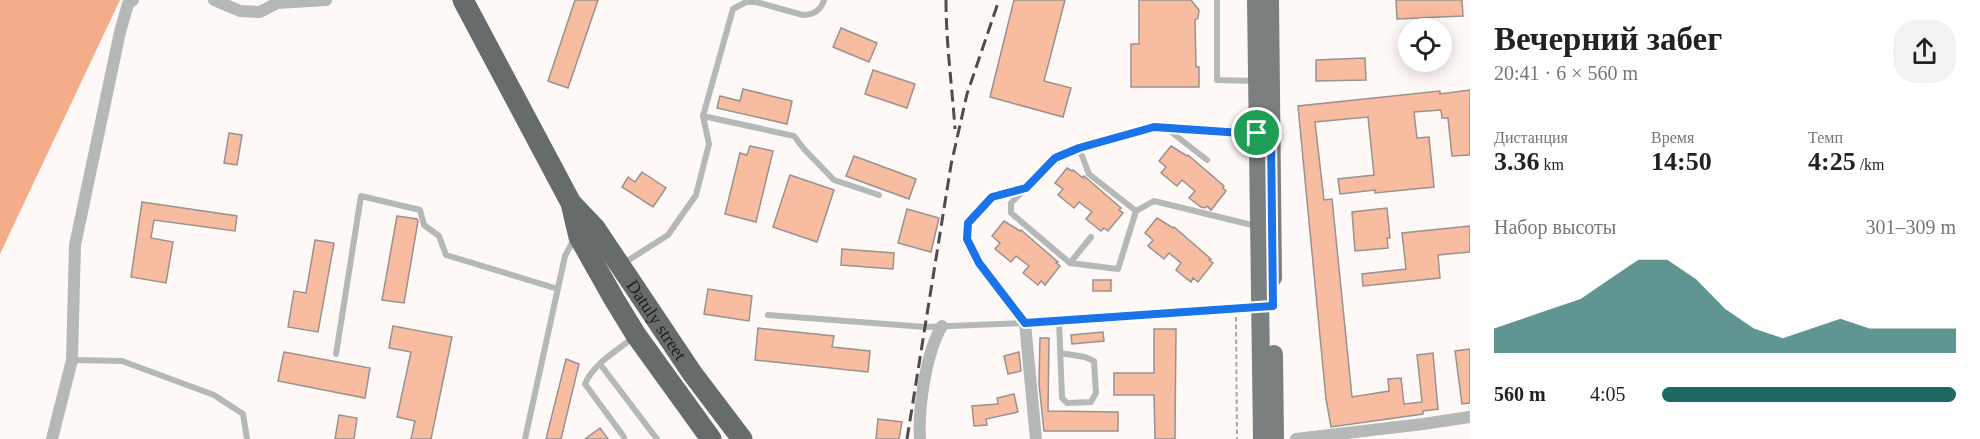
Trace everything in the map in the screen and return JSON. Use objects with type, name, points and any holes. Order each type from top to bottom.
[{"type":"highway","name":"Datuly street","points":[[463,0],[571,203],[579,237],[614,299],[636,335],[711,439]]},
{"type":"highway","name":"Datuly street","points":[[571,203],[595,228],[692,373],[742,439]]},
{"type":"highway","points":[[614,299],[634,286]]},
{"type":"main road","points":[[1256,0],[1256,81],[1264,134],[1267,306],[1262,439]]},
{"type":"main road","points":[[1270,0],[1259,227],[1267,306],[1275,439]]},
{"type":"street","points":[[52,439],[72,360],[75,245],[120,32],[128,4],[133,0]]},
{"type":"street","points":[[214,0],[240,11],[260,12],[277,3],[326,0]]},
{"type":"street","points":[[1025,323],[1036,439]]},
{"type":"street","points":[[920,439],[919,422],[926,375],[937,335],[942,326]]},
{"type":"street","points":[[1296,439],[1470,417]]},
{"type":"lane","points":[[620,264],[631,260],[668,235],[696,195],[710,144],[703,116],[733,9],[746,2],[756,2],[810,15],[821,8],[824,0]]},
{"type":"lane","points":[[1216,0],[1217,80],[1256,81]]},
{"type":"lane","points":[[703,116],[794,136],[834,180],[879,195]]},
{"type":"lane","points":[[1259,227],[1154,201],[1136,211],[1118,269],[1070,263],[1011,213],[1011,203],[1055,158],[1079,148],[1154,127],[1264,134]]},
{"type":"lane","points":[[1165,127],[1207,160]]},
{"type":"lane","points":[[1079,148],[1089,174],[1136,211]]},
{"type":"lane","points":[[1025,323],[979,263],[967,239],[968,223],[992,197],[1026,188]]},
{"type":"lane","points":[[336,354],[361,196],[420,210],[424,225],[439,236],[446,255],[558,289]]},
{"type":"lane","points":[[525,439],[565,256],[578,231]]},
{"type":"lane","points":[[1070,263],[1091,237]]},
{"type":"lane","points":[[768,315],[910,327],[1025,323],[1267,306]]},
{"type":"lane","points":[[1059,320],[1060,353],[1062,398],[1067,404],[1091,402],[1096,393],[1094,361],[1086,357],[1060,353]]},
{"type":"lane","points":[[624,437],[585,384],[600,364],[636,335]]},
{"type":"lane","points":[[72,360],[122,361],[214,395],[243,414],[247,439]]},
{"type":"lane","points":[[600,364],[657,439]]},
{"type":"path","points":[[1235,308],[1237,439]]},
{"type":"shaded area","points":[[0,0],[120,0],[0,254]]},
{"type":"building","points":[[575,0],[598,0],[568,88],[548,81]]},
{"type":"building","points":[[1014,0],[1065,0],[1044,81],[1071,88],[1063,117],[990,97]]},
{"type":"building","points":[[1139,0],[1191,0],[1199,10],[1198,18],[1195,20],[1196,67],[1199,67],[1199,87],[1131,87],[1131,44],[1139,44]]},
{"type":"building","points":[[1396,0],[1462,0],[1463,16],[1397,19]]},
{"type":"building","points":[[841,28],[877,43],[869,62],[833,47]]},
{"type":"building","points":[[1365,58],[1366,80],[1316,81],[1316,60]]},
{"type":"building","points":[[873,70],[915,84],[907,108],[865,94]]},
{"type":"building","points":[[743,89],[792,101],[787,124],[717,108],[720,96],[740,101]]},
{"type":"building","points":[[1470,90],[1470,155],[1452,156],[1448,118],[1442,118],[1441,110],[1414,112],[1417,138],[1429,137],[1434,187],[1340,194],[1338,179],[1374,175],[1368,117],[1315,122],[1324,200],[1332,199],[1352,397],[1389,391],[1388,379],[1401,378],[1404,404],[1422,402],[1417,355],[1433,353],[1438,409],[1423,411],[1423,414],[1331,427],[1326,399],[1298,106]]},
{"type":"building","points":[[229,133],[242,135],[237,165],[224,163]]},
{"type":"building","points":[[750,146],[773,151],[756,222],[725,214],[740,153],[747,155]]},
{"type":"building","points":[[1171,146],[1188,155],[1224,186],[1226,191],[1211,210],[1207,206],[1201,207],[1189,198],[1195,191],[1182,180],[1177,186],[1161,173],[1166,167],[1159,161]]},
{"type":"building","points":[[854,156],[916,179],[909,199],[846,176]]},
{"type":"building","points":[[1067,168],[1083,178],[1084,176],[1121,208],[1119,210],[1123,213],[1108,231],[1104,228],[1101,231],[1086,219],[1092,212],[1079,202],[1074,208],[1058,195],[1063,189],[1055,183]]},
{"type":"building","points":[[642,172],[666,188],[653,207],[622,187],[628,177],[635,182]]},
{"type":"building","points":[[790,175],[834,190],[817,242],[773,227]]},
{"type":"building","points":[[142,202],[237,216],[235,231],[154,220],[151,238],[173,242],[166,283],[131,277]]},
{"type":"building","points":[[1387,208],[1390,238],[1387,238],[1388,248],[1355,251],[1352,212]]},
{"type":"building","points":[[907,209],[939,218],[931,252],[898,243]]},
{"type":"building","points":[[397,216],[418,221],[404,303],[382,300]]},
{"type":"building","points":[[1157,218],[1174,227],[1211,259],[1209,260],[1213,263],[1198,282],[1193,278],[1191,282],[1176,270],[1181,263],[1169,253],[1164,259],[1148,246],[1153,240],[1145,233]]},
{"type":"building","points":[[1004,221],[1021,230],[1058,262],[1056,263],[1060,266],[1045,285],[1041,281],[1038,285],[1023,273],[1029,266],[1016,256],[1011,262],[995,249],[1000,243],[992,236]]},
{"type":"building","points":[[1470,226],[1470,252],[1438,255],[1440,278],[1363,286],[1362,274],[1406,269],[1402,233]]},
{"type":"building","points":[[315,240],[334,243],[318,332],[288,327],[294,291],[306,293]]},
{"type":"building","points":[[842,249],[894,253],[893,269],[841,265]]},
{"type":"building","points":[[1093,280],[1111,280],[1111,291],[1093,291]]},
{"type":"building","points":[[708,289],[752,296],[749,321],[704,314]]},
{"type":"building","points":[[393,326],[452,337],[431,439],[411,439],[415,421],[397,417],[411,352],[389,348]]},
{"type":"building","points":[[758,328],[834,336],[832,347],[870,351],[868,372],[755,360]]},
{"type":"building","points":[[1154,329],[1176,329],[1175,439],[1155,439],[1154,395],[1114,395],[1114,373],[1154,373]]},
{"type":"building","points":[[1103,332],[1104,341],[1072,344],[1071,335]]},
{"type":"building","points":[[1040,338],[1049,338],[1048,411],[1118,412],[1118,431],[1044,431],[1039,384]]},
{"type":"building","points":[[1470,349],[1470,403],[1462,404],[1455,351]]},
{"type":"building","points":[[284,352],[370,368],[365,398],[278,381]]},
{"type":"building","points":[[1019,352],[1021,371],[1008,374],[1004,356]]},
{"type":"building","points":[[566,359],[579,364],[561,439],[546,439]]},
{"type":"building","points":[[1014,394],[1018,412],[986,419],[987,425],[974,426],[972,406],[998,404],[997,398]]},
{"type":"building","points":[[339,415],[357,418],[354,439],[335,439]]},
{"type":"building","points":[[878,419],[902,422],[899,439],[876,439]]},
{"type":"building","points":[[600,428],[608,439],[585,439]]},
{"type":"railway","points":[[946,0],[955,129]]},
{"type":"railway","points":[[907,439],[951,165],[967,94],[999,0]]},
{"type":"route","points":[[1154,127],[1257,133],[1271,135],[1273,306],[1025,323],[979,263],[967,239],[968,223],[992,197],[1026,188],[1055,158],[1079,148],[1154,127]]}]
